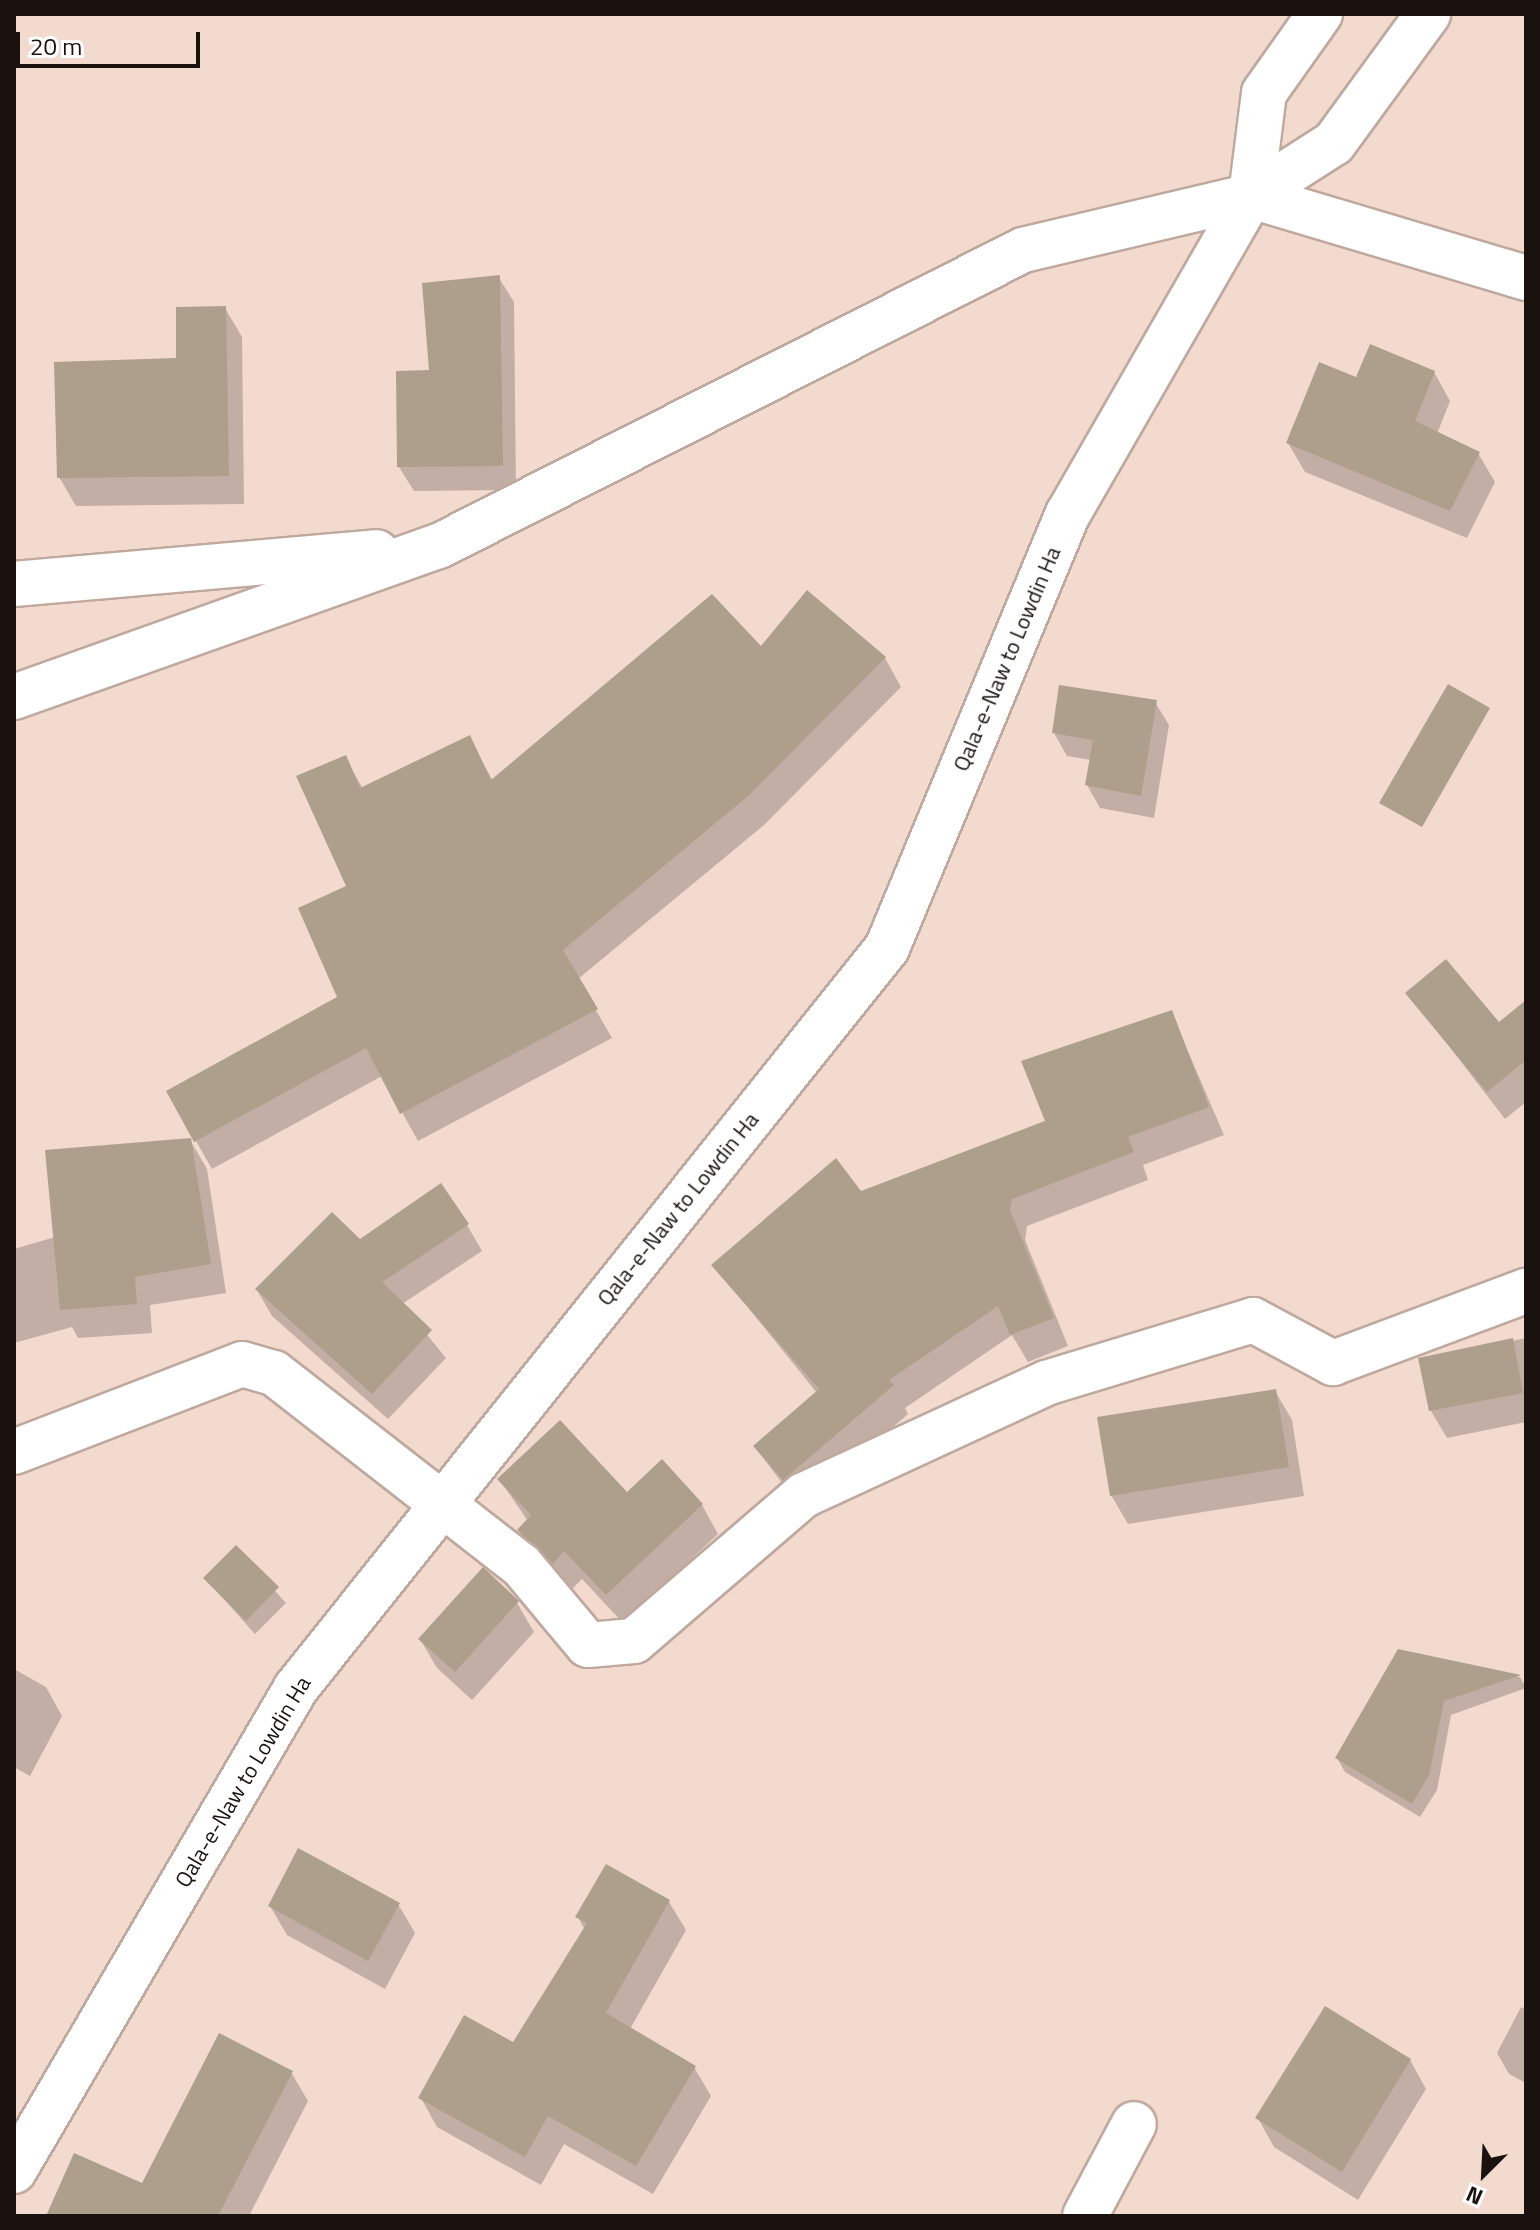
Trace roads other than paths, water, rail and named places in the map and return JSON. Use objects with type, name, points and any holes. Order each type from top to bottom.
[{"type":"street","name":"Qala-e-Naw to Lowdin Ha","points":[[14,2171],[296,1688],[887,948],[1068,514],[1251,196],[1264,93],[1320,14]]},
{"type":"street","name":"Qala-e-Naw to Lowdin Ha","points":[[1251,196],[1334,143],[1428,14]]},
{"type":"street","points":[[14,697],[439,546],[1023,250],[1251,196],[1526,278]]},
{"type":"street","points":[[14,584],[439,546]]},
{"type":"street","points":[[14,1452],[242,1364],[274,1373],[441,1507],[521,1565],[588,1645],[634,1641],[804,1495],[1046,1383],[1253,1320],[1333,1363],[1526,1291]]},
{"type":"street","points":[[1085,2216],[1134,2124]]}]
